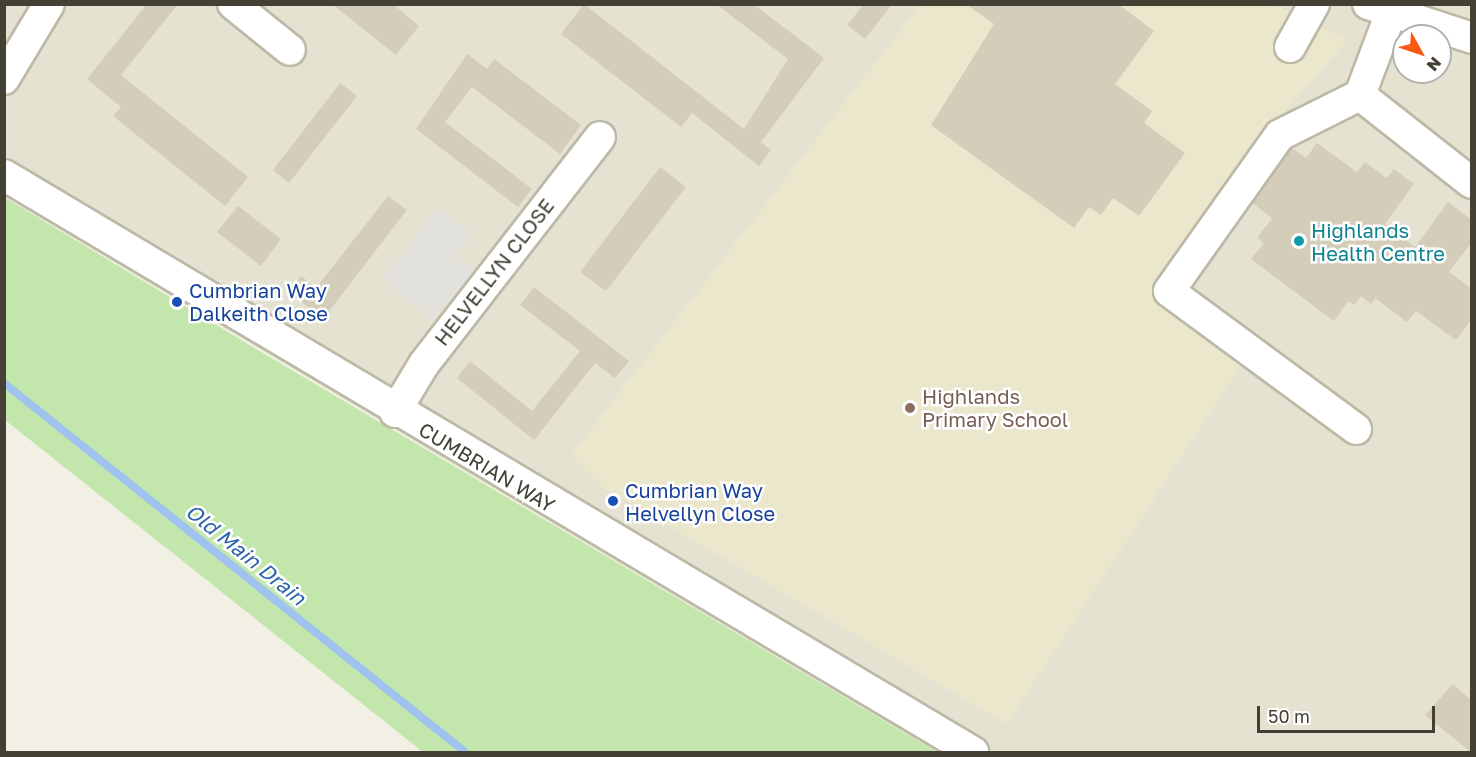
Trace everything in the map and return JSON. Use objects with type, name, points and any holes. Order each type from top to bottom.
[{"type":"street","points":[[4,80],[50,4]]},
{"type":"street","points":[[233,4],[290,50]]},
{"type":"street","points":[[1290,47],[1314,4]]},
{"type":"street","points":[[1356,429],[1169,291],[1280,135],[1359,95],[1379,10],[1472,38]]},
{"type":"street","points":[[1359,95],[1472,183]]},
{"type":"street","name":"HELVELLYN CLOSE","points":[[395,412],[424,364],[600,137]]},
{"type":"street","name":"CUMBRIAN WAY","points":[[4,175],[395,412],[973,753]]},
{"type":"shaded area","points":[[4,5],[1471,5],[1471,752],[937,752],[5,197]]},
{"type":"shaded area","name":"Highlands Primary School","points":[[920,5],[1274,5],[1348,40],[1283,113],[1151,299],[1244,361],[1007,724],[604,488],[571,455]]},
{"type":"shaded area","points":[[438,208],[472,236],[456,256],[474,270],[434,321],[382,280]]},
{"type":"green space","points":[[4,197],[256,349],[937,752],[423,752],[5,420]]},
{"type":"building","points":[[147,4],[178,4],[121,75],[248,177],[225,206],[113,116],[121,107],[87,79]]},
{"type":"building","points":[[332,4],[393,4],[419,26],[396,55]]},
{"type":"building","points":[[584,4],[744,129],[788,59],[716,4],[753,4],[824,58],[761,142],[771,150],[759,166],[692,113],[681,127],[561,34]]},
{"type":"building","points":[[864,4],[892,4],[865,39],[847,25]]},
{"type":"building","points":[[966,4],[1118,4],[1154,31],[1115,84],[1152,111],[1144,123],[1185,153],[1139,216],[1113,198],[1101,215],[1089,207],[1074,228],[931,125],[994,24]]},
{"type":"building","points":[[467,54],[487,69],[494,59],[581,125],[560,154],[472,87],[445,122],[532,189],[518,207],[416,129]]},
{"type":"building","points":[[340,83],[357,96],[289,183],[273,170]]},
{"type":"building","name":"Highlands Health Centre","points":[[1317,143],[1357,172],[1365,162],[1387,178],[1394,169],[1414,184],[1385,224],[1415,247],[1448,202],[1472,220],[1472,242],[1449,272],[1472,289],[1472,319],[1456,340],[1416,311],[1407,322],[1375,298],[1371,304],[1361,296],[1354,305],[1348,301],[1334,321],[1251,259],[1264,243],[1257,238],[1272,218],[1252,203],[1292,148],[1306,158]]},
{"type":"building","points":[[660,167],[686,187],[606,291],[580,272]]},
{"type":"building","points":[[388,196],[407,210],[323,319],[289,292],[301,276],[316,288]]},
{"type":"building","points":[[238,206],[281,239],[261,266],[217,232]]},
{"type":"building","points":[[534,287],[629,361],[615,378],[595,363],[534,440],[457,378],[470,361],[532,411],[580,351],[520,305]]},
{"type":"building","points":[[1453,684],[1472,701],[1472,753],[1425,715]]},
{"type":"waterway","name":"Old Main Drain","points":[[4,383],[465,752]]},
{"type":"place","name":"Highlands Health Centre","points":[[1299,241]]},
{"type":"place","name":"Cumbrian Way Dalkeith Close","points":[[177,302]]},
{"type":"place","name":"Highlands Primary School","points":[[910,408]]},
{"type":"place","name":"Cumbrian Way Helvellyn Close","points":[[613,501]]}]
